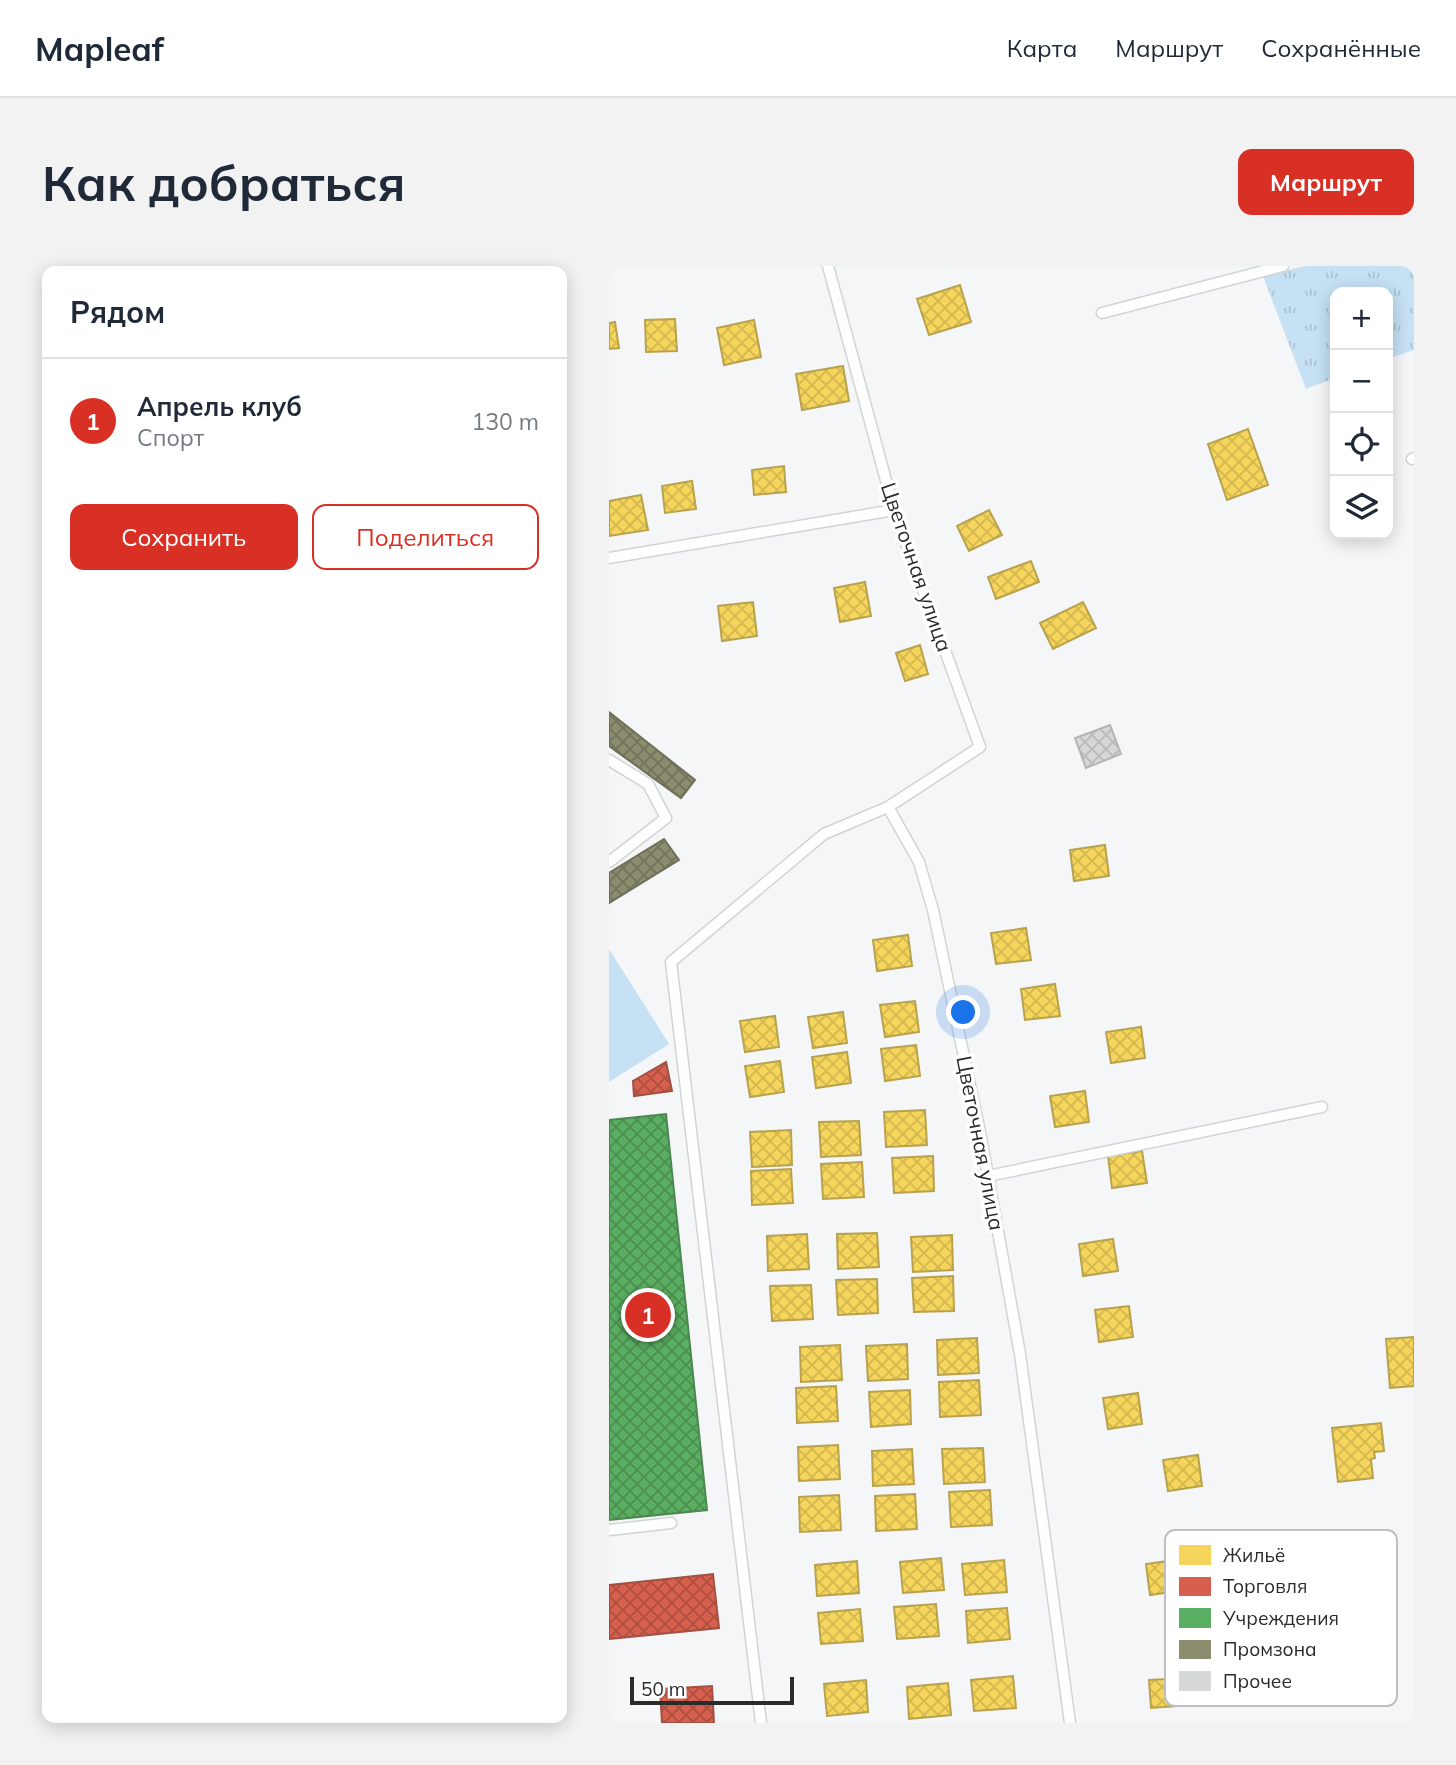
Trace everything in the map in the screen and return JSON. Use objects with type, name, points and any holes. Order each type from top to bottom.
[{"type":"lane","name":"Цветочная улица","points":[[828,266],[894,510],[980,747],[888,807],[919,862],[933,910],[988,1176],[1020,1354],[1070,1723]]},
{"type":"lane","points":[[1102,313],[1283,266]]},
{"type":"lane","points":[[609,558],[894,510]]},
{"type":"lane","points":[[609,760],[648,784],[666,818],[609,862]]},
{"type":"lane","points":[[761,1723],[671,961],[824,834],[888,807]]},
{"type":"lane","points":[[988,1176],[1322,1107]]},
{"type":"lane","points":[[609,1530],[671,1523]]},
{"type":"green space","points":[[1305,266],[1414,266],[1414,350],[1393,357],[1393,287],[1330,287],[1330,380],[1306,389],[1263,276]]},
{"type":"green space","points":[[609,949],[669,1044],[609,1082]]},
{"type":"building: Жильё","points":[[960,285],[971,322],[929,335],[917,299]]},
{"type":"building: Жильё","points":[[675,319],[677,351],[646,352],[645,320]]},
{"type":"building: Жильё","points":[[754,320],[761,357],[724,365],[717,328]]},
{"type":"building: Жильё","points":[[615,322],[619,348],[609,349],[609,323]]},
{"type":"building: Жильё","points":[[843,366],[849,401],[802,410],[796,374]]},
{"type":"building: Жильё","points":[[1248,429],[1268,485],[1227,500],[1208,444]]},
{"type":"building: Жильё","points":[[784,466],[786,492],[754,495],[752,470]]},
{"type":"building: Жильё","points":[[692,481],[696,509],[665,513],[662,486]]},
{"type":"building: Жильё","points":[[641,495],[648,530],[609,536],[609,501]]},
{"type":"building: Жильё","points":[[989,510],[1002,535],[969,551],[957,526]]},
{"type":"building: Жильё","points":[[1031,561],[1039,582],[996,599],[988,577]]},
{"type":"building: Жильё","points":[[865,582],[871,616],[840,622],[834,588]]},
{"type":"building: Жильё","points":[[753,602],[757,636],[722,641],[718,606]]},
{"type":"building: Жильё","points":[[1083,602],[1096,628],[1053,649],[1040,623]]},
{"type":"building: Жильё","points":[[920,645],[928,674],[905,681],[896,653]]},
{"type":"building: Жильё","points":[[1105,845],[1109,876],[1074,881],[1070,850]]},
{"type":"building: Жильё","points":[[1026,928],[1031,960],[996,964],[991,933]]},
{"type":"building: Жильё","points":[[908,935],[912,966],[877,971],[873,940]]},
{"type":"building: Жильё","points":[[1055,984],[1060,1016],[1025,1020],[1021,989]]},
{"type":"building: Жильё","points":[[915,1001],[919,1032],[885,1037],[880,1005]]},
{"type":"building: Жильё","points":[[843,1012],[847,1043],[813,1048],[808,1017]]},
{"type":"building: Жильё","points":[[775,1016],[779,1047],[745,1052],[740,1021]]},
{"type":"building: Жильё","points":[[1141,1027],[1145,1058],[1111,1063],[1106,1032]]},
{"type":"building: Жильё","points":[[916,1045],[920,1076],[885,1081],[881,1049]]},
{"type":"building: Жильё","points":[[847,1052],[851,1083],[816,1088],[812,1057]]},
{"type":"building: Жильё","points":[[780,1061],[784,1092],[750,1097],[745,1066]]},
{"type":"building: Жильё","points":[[1085,1091],[1089,1122],[1055,1127],[1050,1096]]},
{"type":"building: Жильё","points":[[925,1110],[927,1145],[886,1147],[884,1112]]},
{"type":"building: Жильё","points":[[859,1121],[861,1155],[821,1157],[819,1122]]},
{"type":"building: Жильё","points":[[791,1130],[792,1165],[752,1167],[750,1132]]},
{"type":"building: Жильё","points":[[1142,1151],[1147,1183],[1112,1188],[1108,1156]]},
{"type":"building: Жильё","points":[[933,1156],[934,1191],[894,1193],[892,1158]]},
{"type":"building: Жильё","points":[[862,1162],[864,1197],[823,1199],[821,1164]]},
{"type":"building: Жильё","points":[[791,1169],[793,1203],[752,1205],[751,1171]]},
{"type":"building: Жильё","points":[[877,1233],[879,1267],[838,1269],[837,1234]]},
{"type":"building: Жильё","points":[[807,1234],[809,1269],[768,1271],[767,1236]]},
{"type":"building: Жильё","points":[[952,1235],[953,1270],[913,1272],[911,1237]]},
{"type":"building: Жильё","points":[[1113,1239],[1118,1271],[1083,1276],[1079,1244]]},
{"type":"building: Жильё","points":[[953,1276],[954,1311],[914,1312],[912,1278]]},
{"type":"building: Жильё","points":[[877,1279],[878,1313],[838,1315],[836,1280]]},
{"type":"building: Жильё","points":[[811,1285],[813,1319],[772,1321],[770,1286]]},
{"type":"building: Жильё","points":[[1129,1306],[1133,1337],[1099,1342],[1095,1310]]},
{"type":"building: Жильё","points":[[1414,1337],[1414,1386],[1390,1388],[1386,1339]]},
{"type":"building: Жильё","points":[[977,1338],[979,1373],[938,1375],[937,1340]]},
{"type":"building: Жильё","points":[[907,1344],[908,1379],[868,1381],[866,1346]]},
{"type":"building: Жильё","points":[[840,1345],[842,1380],[801,1382],[800,1347]]},
{"type":"building: Жильё","points":[[979,1380],[981,1415],[940,1417],[939,1382]]},
{"type":"building: Жильё","points":[[836,1386],[838,1421],[797,1423],[796,1388]]},
{"type":"building: Жильё","points":[[910,1390],[911,1424],[871,1427],[869,1392]]},
{"type":"building: Жильё","points":[[1138,1393],[1142,1424],[1108,1429],[1103,1398]]},
{"type":"building: Жильё","points":[[1381,1423],[1384,1451],[1374,1452],[1375,1458],[1371,1459],[1373,1478],[1338,1482],[1332,1428]]},
{"type":"building: Жильё","points":[[838,1445],[840,1479],[799,1481],[798,1447]]},
{"type":"building: Жильё","points":[[983,1448],[985,1482],[944,1484],[942,1449]]},
{"type":"building: Жильё","points":[[912,1449],[914,1484],[873,1486],[872,1451]]},
{"type":"building: Жильё","points":[[1198,1455],[1202,1486],[1168,1491],[1163,1460]]},
{"type":"building: Жильё","points":[[990,1490],[992,1525],[951,1527],[949,1492]]},
{"type":"building: Жильё","points":[[915,1494],[917,1529],[876,1531],[875,1496]]},
{"type":"building: Жильё","points":[[839,1495],[841,1530],[800,1532],[799,1497]]},
{"type":"building: Жильё","points":[[941,1558],[944,1590],[903,1593],[900,1562]]},
{"type":"building: Жильё","points":[[1004,1560],[1007,1592],[965,1595],[962,1564]]},
{"type":"building: Жильё","points":[[857,1561],[859,1593],[817,1596],[815,1565]]},
{"type":"building: Жильё","points":[[1165,1561],[1165,1593],[1150,1595],[1146,1564]]},
{"type":"building: Жильё","points":[[936,1604],[939,1636],[897,1639],[894,1607]]},
{"type":"building: Жильё","points":[[1007,1608],[1010,1639],[968,1643],[966,1611]]},
{"type":"building: Жильё","points":[[860,1609],[863,1641],[821,1644],[818,1613]]},
{"type":"building: Жильё","points":[[1013,1676],[1016,1708],[974,1711],[971,1680]]},
{"type":"building: Жильё","points":[[1165,1679],[1165,1706],[1176,1706],[1151,1708],[1149,1680]]},
{"type":"building: Жильё","points":[[866,1680],[868,1712],[827,1716],[824,1684]]},
{"type":"building: Жильё","points":[[948,1683],[951,1715],[909,1719],[907,1687]]},
{"type":"building: Торговля","points":[[666,1062],[672,1091],[634,1096],[633,1081]]},
{"type":"building: Торговля","points":[[713,1574],[719,1628],[609,1639],[609,1585]]},
{"type":"building: Торговля","points":[[712,1686],[714,1723],[662,1723],[660,1689]]},
{"type":"building: Учреждения","points":[[666,1114],[707,1510],[609,1520],[609,1120]]},
{"type":"building: Промзона","points":[[609,712],[695,780],[681,798],[609,746]]},
{"type":"building: Промзона","points":[[664,839],[679,860],[609,903],[609,873]]},
{"type":"building: Прочее","points":[[1110,725],[1121,754],[1086,768],[1075,738]]},
{"type":"place","name":"Апрель клуб","points":[[648,1315]]}]
